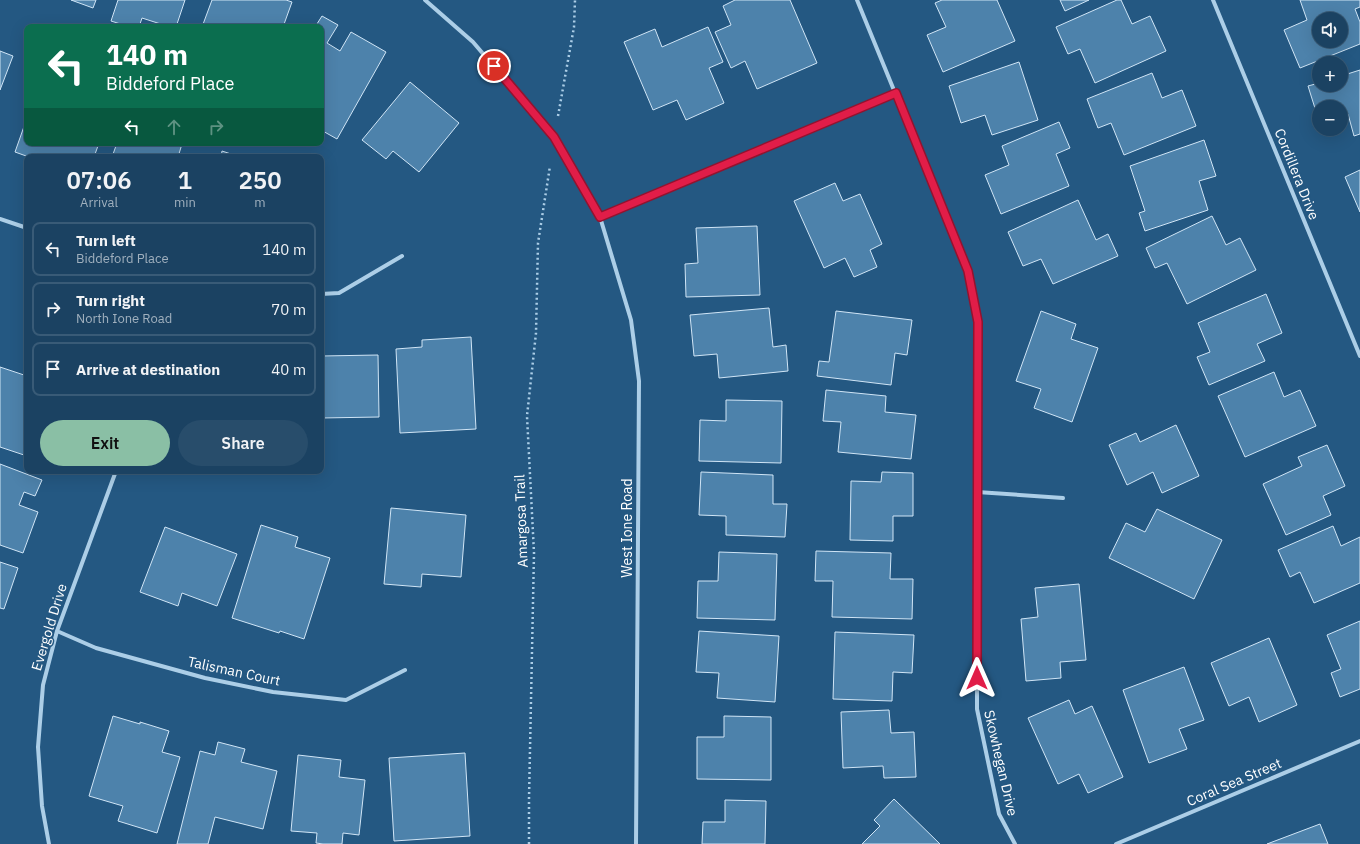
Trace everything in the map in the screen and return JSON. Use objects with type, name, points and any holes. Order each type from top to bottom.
[{"type":"street","name":"West Ione Road","points":[[425,0],[473,42],[554,137],[600,217],[631,320],[639,381],[636,844]]},
{"type":"street","name":"Skowhegan Drive","points":[[857,0],[968,271],[978,322],[976,709],[999,814],[1014,844]]},
{"type":"street","name":"Cordillera Drive","points":[[1213,0],[1360,356]]},
{"type":"street","points":[[600,217],[896,93]]},
{"type":"street","points":[[0,219],[24,227]]},
{"type":"street","points":[[324,294],[339,293],[402,256]]},
{"type":"street","name":"Evergold Drive","points":[[49,844],[42,806],[38,747],[43,685],[57,631],[115,474]]},
{"type":"street","points":[[977,492],[1063,498]]},
{"type":"street","name":"Talisman Court","points":[[57,631],[96,648],[205,678],[273,692],[346,700],[406,670]]},
{"type":"street","name":"Coral Sea Street","points":[[1116,844],[1360,741]]},
{"type":"path","points":[[563,93],[574,27],[575,0]]},
{"type":"path","name":"Amargosa Trail","points":[[529,844],[528,799],[534,553],[527,416],[536,333],[538,243],[545,197]]},
{"type":"building","points":[[71,0],[96,0],[93,8]]},
{"type":"building","points":[[118,0],[185,0],[177,24],[161,24],[142,18],[140,24],[120,24],[111,21]]},
{"type":"building","points":[[212,0],[286,0],[292,2],[284,24],[203,24]]},
{"type":"building","points":[[735,0],[790,0],[817,63],[757,89],[745,61],[731,68],[715,32],[731,25],[723,6]]},
{"type":"building","points":[[942,0],[997,0],[1015,41],[943,72],[927,35],[946,27],[935,3]]},
{"type":"building","points":[[1060,0],[1089,0],[1065,11]]},
{"type":"building","points":[[1117,0],[1121,0],[1132,24],[1150,16],[1166,51],[1095,83],[1080,49],[1068,54],[1056,27]]},
{"type":"building","points":[[1300,0],[1360,0],[1360,7],[1355,9],[1360,22],[1360,44],[1330,56],[1312,56],[1312,63],[1300,68],[1284,30],[1307,20]]},
{"type":"building","points":[[322,16],[338,25],[327,43],[340,51],[351,32],[386,52],[337,139],[324,132],[324,24],[317,24]]},
{"type":"building","points":[[708,27],[723,62],[709,68],[724,103],[686,120],[677,100],[653,110],[624,42],[655,29],[662,47]]},
{"type":"building","points":[[0,51],[13,56],[0,90]]},
{"type":"building","points":[[1019,62],[1038,120],[992,135],[985,115],[961,123],[949,86]]},
{"type":"building","points":[[1360,70],[1360,134],[1354,136],[1348,114],[1348,100],[1312,100],[1308,86],[1312,85],[1312,92],[1348,92],[1348,74]]},
{"type":"building","points":[[1152,73],[1162,98],[1182,90],[1196,126],[1124,155],[1111,123],[1098,128],[1087,99]]},
{"type":"building","points":[[410,82],[459,123],[419,172],[393,151],[386,159],[362,140]]},
{"type":"building","points":[[1059,122],[1070,148],[1056,154],[1069,186],[1001,214],[985,175],[1009,165],[1002,146]]},
{"type":"building","points":[[24,126],[24,146],[98,146],[95,154],[24,154],[24,155],[15,152]]},
{"type":"building","points":[[1204,140],[1216,176],[1199,181],[1208,210],[1145,231],[1139,213],[1145,211],[1130,166]]},
{"type":"building","points":[[116,146],[181,146],[179,154],[113,154]]},
{"type":"building","points":[[222,151],[231,154],[222,154]]},
{"type":"building","points":[[1360,170],[1360,212],[1345,177]]},
{"type":"building","points":[[835,183],[843,201],[860,194],[882,244],[870,250],[877,267],[854,277],[845,258],[824,268],[794,201]]},
{"type":"building","points":[[1078,200],[1096,240],[1108,234],[1118,256],[1053,284],[1041,259],[1023,266],[1008,232]]},
{"type":"building","points":[[1212,216],[1226,245],[1240,238],[1256,270],[1187,304],[1167,263],[1155,268],[1146,248]]},
{"type":"building","points":[[757,226],[760,295],[686,297],[685,264],[698,263],[696,228]]},
{"type":"building","points":[[1266,294],[1282,333],[1257,344],[1265,361],[1209,385],[1197,357],[1210,352],[1198,323]]},
{"type":"building","points":[[769,308],[773,347],[786,345],[788,371],[719,378],[717,354],[694,356],[690,315]]},
{"type":"building","points":[[836,311],[912,320],[907,355],[895,353],[891,385],[817,376],[819,361],[829,362]]},
{"type":"building","points":[[1041,311],[1076,324],[1071,339],[1098,348],[1072,422],[1034,408],[1041,389],[1016,381]]},
{"type":"building","points":[[471,337],[476,429],[400,433],[396,349],[422,347],[422,340]]},
{"type":"building","points":[[378,355],[379,417],[324,418],[324,356]]},
{"type":"building","points":[[0,367],[24,375],[24,455],[0,447]]},
{"type":"building","points":[[1274,372],[1284,397],[1300,390],[1316,426],[1245,457],[1218,396]]},
{"type":"building","points":[[826,390],[886,396],[885,412],[916,415],[911,459],[838,452],[841,422],[823,421]]},
{"type":"building","points":[[726,400],[782,401],[781,463],[699,461],[700,420],[726,421]]},
{"type":"building","points":[[1176,425],[1199,476],[1162,493],[1153,472],[1127,485],[1109,445],[1136,433],[1140,442]]},
{"type":"building","points":[[1327,445],[1345,486],[1323,496],[1331,515],[1286,535],[1263,484],[1302,466],[1298,457]]},
{"type":"building","points":[[0,464],[42,480],[35,496],[24,492],[19,505],[38,512],[23,553],[0,545]]},
{"type":"building","points":[[701,472],[773,475],[773,504],[787,504],[785,537],[726,535],[726,516],[699,515]]},
{"type":"building","points":[[882,472],[913,473],[913,516],[893,516],[893,541],[850,540],[851,481],[881,482]]},
{"type":"building","points":[[391,508],[466,515],[461,577],[422,574],[421,587],[384,584]]},
{"type":"building","points":[[1157,509],[1222,540],[1194,599],[1109,558],[1126,523],[1145,532]]},
{"type":"building","points":[[261,525],[298,537],[295,547],[330,558],[304,639],[280,631],[279,633],[232,618]]},
{"type":"building","points":[[1333,526],[1341,546],[1360,537],[1360,583],[1314,603],[1300,572],[1290,577],[1278,550]]},
{"type":"building","points":[[165,527],[237,554],[217,606],[182,593],[178,606],[140,592]]},
{"type":"building","points":[[816,551],[891,553],[890,579],[913,579],[912,619],[832,617],[833,581],[815,581]]},
{"type":"building","points":[[719,552],[777,554],[775,620],[697,618],[698,581],[718,581]]},
{"type":"building","points":[[0,562],[18,568],[4,609],[0,608]]},
{"type":"building","points":[[1079,584],[1086,660],[1060,662],[1061,678],[1026,681],[1021,619],[1038,617],[1035,588]]},
{"type":"building","points":[[1360,621],[1360,689],[1340,697],[1331,673],[1341,669],[1327,635]]},
{"type":"building","points":[[699,631],[779,636],[775,702],[717,698],[719,673],[696,672]]},
{"type":"building","points":[[835,632],[914,635],[912,673],[893,672],[892,701],[833,699]]},
{"type":"building","points":[[1269,638],[1297,705],[1259,722],[1249,697],[1229,706],[1211,663]]},
{"type":"building","points":[[1184,667],[1204,720],[1179,729],[1187,749],[1149,763],[1123,690]]},
{"type":"building","points":[[1069,700],[1075,714],[1092,706],[1123,777],[1088,793],[1079,774],[1058,784],[1028,718]]},
{"type":"building","points":[[889,710],[891,733],[914,732],[916,777],[884,778],[883,766],[843,768],[841,712]]},
{"type":"building","points":[[113,716],[169,731],[162,752],[180,757],[157,833],[118,821],[123,806],[89,796]]},
{"type":"building","points":[[724,716],[771,717],[771,780],[697,779],[697,737],[724,737]]},
{"type":"building","points":[[218,742],[245,749],[241,762],[277,771],[263,829],[215,817],[208,844],[177,844],[200,751],[215,755]]},
{"type":"building","points":[[465,753],[470,836],[394,841],[389,758]]},
{"type":"building","points":[[298,755],[341,760],[339,777],[365,780],[359,835],[343,833],[342,844],[323,844],[316,843],[317,833],[291,831]]},
{"type":"building","points":[[894,799],[940,844],[862,844],[880,826],[874,820]]},
{"type":"building","points":[[725,800],[766,801],[765,844],[702,844],[703,822],[725,822]]},
{"type":"building","points":[[1320,824],[1328,844],[1267,844]]},
{"type":"route","points":[[494,66],[554,137],[600,217],[896,93],[968,271],[978,322],[977,678]]}]
